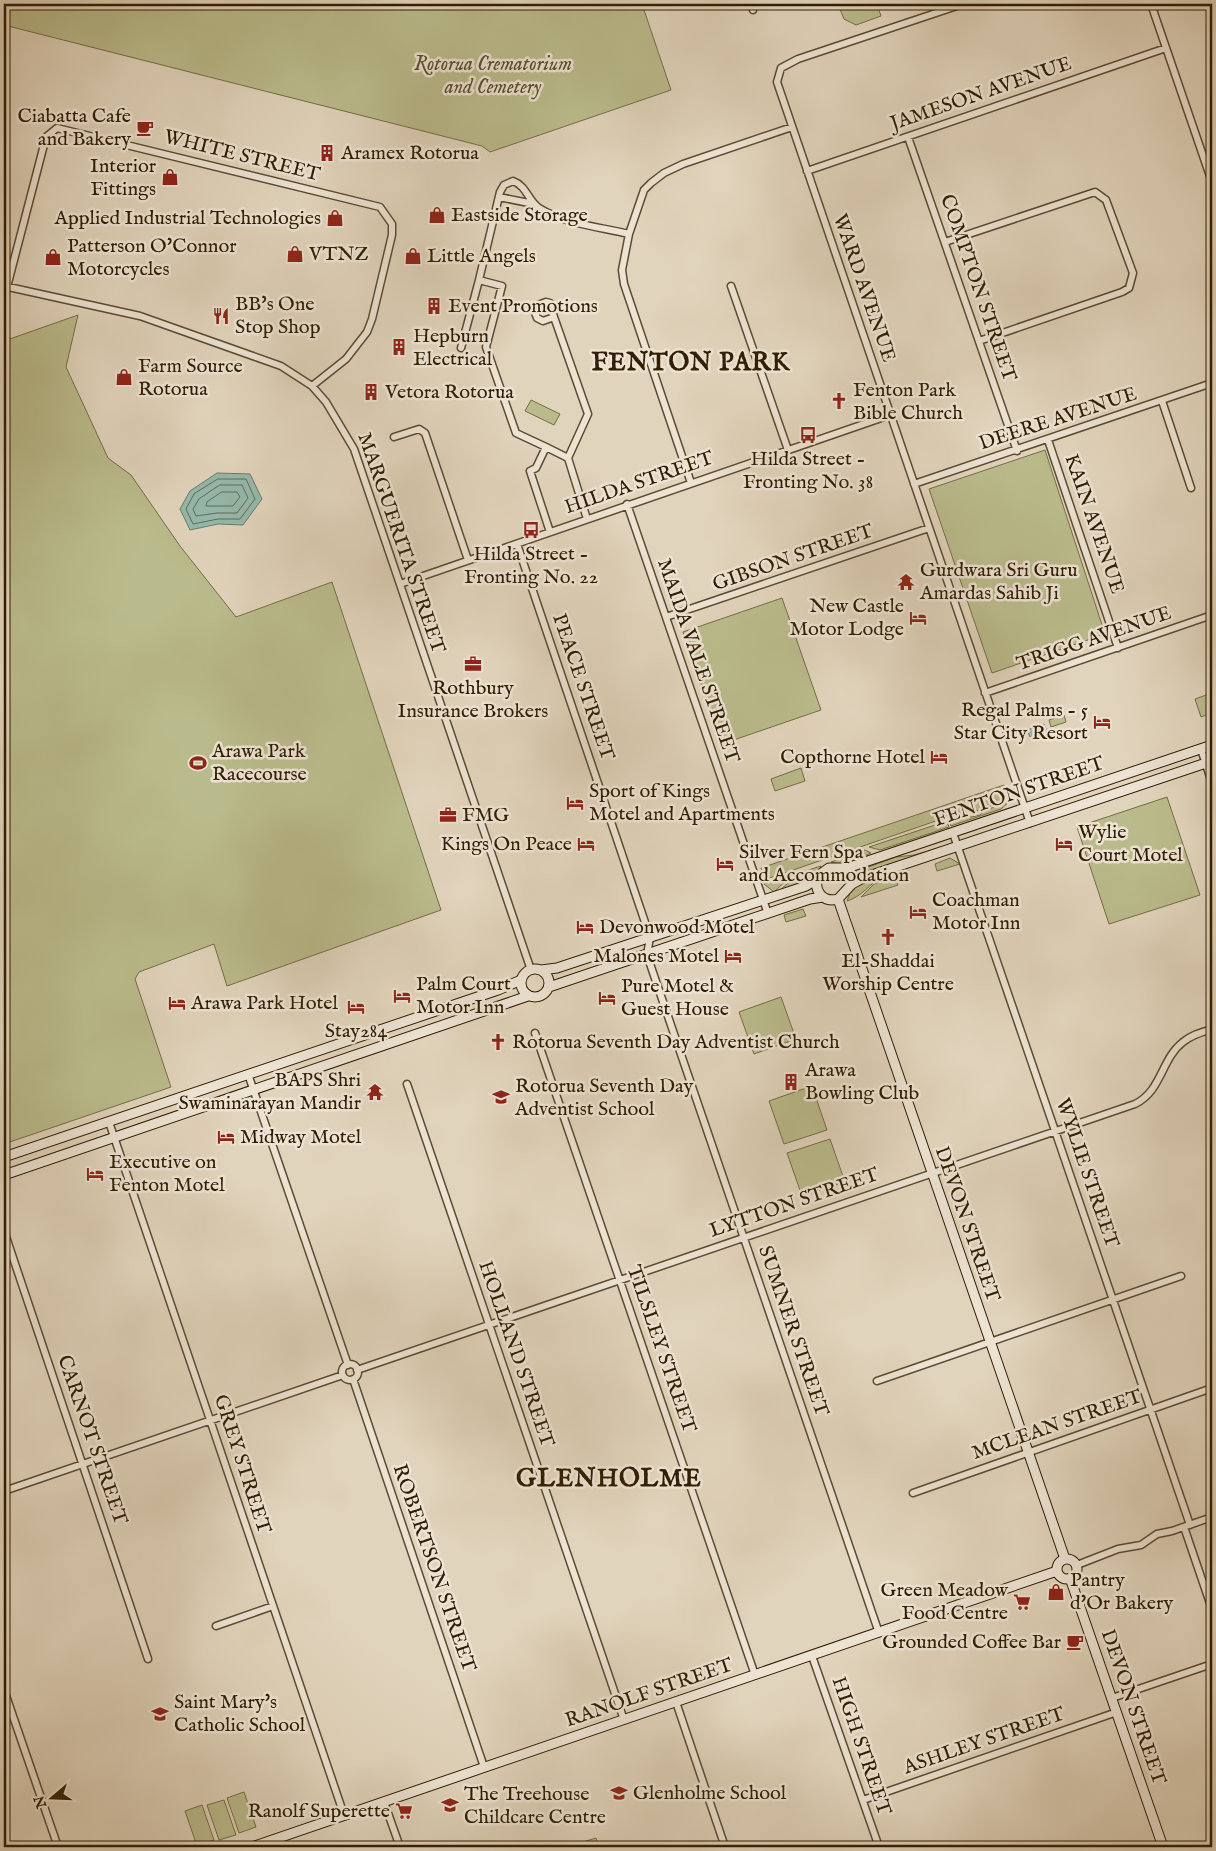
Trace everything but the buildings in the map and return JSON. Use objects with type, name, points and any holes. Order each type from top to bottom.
[{"type":"main road","name":"FENTON STREET","points":[[837,869],[847,868],[953,833],[1212,745]]},
{"type":"main road","name":"FENTON STREET","points":[[847,890],[852,884],[863,878],[1209,762]]},
{"type":"main road","points":[[528,996],[522,988],[522,980],[525,974],[536,970],[557,968],[806,886],[817,879],[824,870],[837,869],[847,879],[847,890],[838,899],[831,900],[823,897],[817,888],[817,879]]},
{"type":"main road","points":[[4,1174],[528,996],[543,995],[549,987],[823,897]]},
{"type":"main road","name":"DEVON STREET","points":[[838,899],[1065,1559]]},
{"type":"main road","points":[[536,970],[548,978],[549,987]]},
{"type":"main road","points":[[4,1157],[498,990],[522,980]]},
{"type":"main road","points":[[387,1026],[392,1042]]},
{"type":"main road","points":[[1065,1559],[1073,1560],[1077,1565],[1077,1572],[1070,1578],[1061,1576],[1057,1571],[1058,1564],[1065,1559]]},
{"type":"main road","name":"RANOLF STREET","points":[[257,1846],[1057,1571]]},
{"type":"main road","name":"DEVON STREET","points":[[1070,1578],[1163,1847]]},
{"type":"street","name":"WARD AVENUE","points":[[963,4],[784,64],[778,75],[779,88],[1030,823]]},
{"type":"street","points":[[1152,4],[1212,182]]},
{"type":"street","name":"JAMESON AVENUE","points":[[807,170],[1166,48]]},
{"type":"street","points":[[691,483],[624,284],[622,270],[629,234],[644,190],[664,172],[792,127]]},
{"type":"street","name":"WHITE STREET","points":[[5,287],[46,137],[57,128],[380,207],[392,224],[392,235],[372,319],[358,346],[312,386]]},
{"type":"street","name":"COMPTON STREET","points":[[908,136],[1017,450]]},
{"type":"street","points":[[461,348],[504,185],[513,181],[523,186],[534,204]]},
{"type":"street","points":[[945,242],[1087,193],[1095,192],[1106,200],[1132,273],[1129,288],[1122,292],[979,341]]},
{"type":"street","points":[[500,197],[534,204],[557,217],[629,234]]},
{"type":"street","points":[[479,280],[502,286],[486,347],[516,433],[568,458]]},
{"type":"street","points":[[731,286],[788,450]]},
{"type":"street","name":"MARGUERITA STREET","points":[[5,287],[140,316],[281,366],[297,374],[312,386],[326,402],[354,449],[536,970]]},
{"type":"street","points":[[554,317],[588,414],[568,458],[587,519]]},
{"type":"street","name":"DEERE AVENUE","points":[[914,484],[1162,402],[1212,383]]},
{"type":"street","points":[[1162,402],[1191,488]]},
{"type":"street","name":"HILDA STREET","points":[[400,584],[890,415]]},
{"type":"street","points":[[394,437],[419,429],[425,433],[468,560]]},
{"type":"street","name":"KAIN AVENUE","points":[[1048,440],[1118,648]]},
{"type":"street","points":[[546,447],[536,468],[530,471],[550,532]]},
{"type":"street","name":"MAIDA VALE STREET","points":[[628,504],[768,914]]},
{"type":"street","name":"GIBSON STREET","points":[[666,617],[929,528]]},
{"type":"street","name":"PEACE STREET","points":[[517,544],[650,937],[647,955]]},
{"type":"street","name":"TRIGG AVENUE","points":[[985,693],[1212,616]]},
{"type":"street","points":[[1201,749],[1209,762],[1212,784]]},
{"type":"street","name":"WYLIE STREET","points":[[953,833],[1150,1409],[1212,1610]]},
{"type":"street","name":"SUMNER STREET","points":[[647,955],[879,1633]]},
{"type":"street","name":"LYTTON STREET","points":[[357,1370],[1141,1101],[1158,1084],[1171,1055],[1182,1042],[1212,1029]]},
{"type":"street","name":"TILSLEY STREET","points":[[535,1033],[755,1675]]},
{"type":"street","points":[[248,1074],[348,1365]]},
{"type":"street","name":"HOLLAND STREET","points":[[407,1084],[624,1720]]},
{"type":"street","name":"GREY STREET","points":[[109,1122],[344,1815]]},
{"type":"street","name":"CARNOT STREET","points":[[4,1232],[84,1464],[148,1659]]},
{"type":"street","points":[[878,1381],[1181,1276]]},
{"type":"street","points":[[343,1375],[346,1379],[352,1380],[356,1377],[357,1370],[352,1365],[348,1365]]},
{"type":"street","points":[[343,1375],[344,1368],[348,1365]]},
{"type":"street","points":[[4,1491],[343,1375]]},
{"type":"street","name":"ROBERTSON STREET","points":[[352,1380],[484,1767]]},
{"type":"street","name":"MCLEAN STREET","points":[[913,1493],[1212,1388]]},
{"type":"street","points":[[1077,1565],[1118,1549],[1141,1545],[1157,1534],[1212,1517]]},
{"type":"street","points":[[216,1626],[273,1606]]},
{"type":"street","name":"HIGH STREET","points":[[812,1656],[879,1847]]},
{"type":"street","points":[[1112,1698],[1212,1664]]},
{"type":"street","points":[[4,1690],[58,1847]]},
{"type":"street","points":[[676,1702],[725,1847]]},
{"type":"street","name":"ASHLEY STREET","points":[[863,1800],[1116,1712]]},
{"type":"street","points":[[384,1802],[400,1847]]},
{"type":"green space","name":"Rotorua Crematorium and Cemetery","points":[[4,4],[642,4],[671,90],[490,152],[482,146],[4,25]]},
{"type":"green space","points":[[838,4],[877,4],[881,16],[856,25],[844,19]]},
{"type":"green space","name":"Arawa Park Racecourse","points":[[78,315],[66,367],[108,458],[131,475],[180,546],[236,617],[332,582],[441,910],[227,986],[214,944],[139,972],[135,979],[171,1087],[4,1144],[4,341]]},
{"type":"green space","points":[[531,400],[560,414],[554,425],[525,411]]},
{"type":"green space","points":[[1045,450],[1105,634],[992,673],[929,489]]},
{"type":"green space","points":[[782,598],[821,710],[722,744],[683,632]]},
{"type":"green space","points":[[1212,693],[1212,713],[1201,717],[1195,699]]},
{"type":"green space","points":[[1064,715],[1066,722],[1051,727],[1049,720]]},
{"type":"green space","points":[[801,768],[805,781],[775,791],[771,779]]},
{"type":"green space","points":[[1004,785],[1006,799],[990,806],[973,812],[962,812],[764,880],[761,868]]},
{"type":"green space","points":[[1167,797],[1200,895],[1109,924],[1077,827]]},
{"type":"green space","points":[[1009,802],[1001,809],[951,826],[949,821],[963,816],[972,817],[980,815],[986,810]]},
{"type":"green space","points":[[947,821],[949,827],[880,850],[869,847]]},
{"type":"green space","points":[[945,846],[851,879],[849,874],[896,857],[914,855]]},
{"type":"green space","points":[[865,850],[871,853],[847,863],[831,862]]},
{"type":"green space","points":[[950,858],[960,864],[937,871],[935,864]]},
{"type":"green space","points":[[821,867],[806,883],[802,872]]},
{"type":"green space","points":[[800,873],[803,884],[779,891],[798,874]]},
{"type":"green space","points":[[793,874],[774,892],[764,884]]},
{"type":"green space","points":[[882,876],[861,893],[847,901],[852,888]]},
{"type":"green space","points":[[887,877],[895,878],[898,885],[861,897],[873,885]]},
{"type":"green space","points":[[803,909],[806,916],[786,922],[784,915]]},
{"type":"green space","points":[[781,997],[796,1039],[754,1054],[739,1012]]},
{"type":"green space","points":[[812,1086],[827,1130],[784,1144],[769,1101]]},
{"type":"green space","points":[[830,1139],[845,1182],[802,1196],[787,1153]]},
{"type":"green space","points":[[244,1792],[256,1827],[239,1833],[227,1798]]},
{"type":"green space","points":[[224,1800],[236,1835],[219,1840],[207,1805]]},
{"type":"green space","points":[[202,1805],[214,1840],[197,1846],[185,1811]]},
{"type":"green space","points":[[596,1838],[599,1847],[577,1847],[576,1844]]},
{"type":"water","points":[[217,473],[250,474],[262,499],[243,525],[218,524],[190,530],[180,509],[190,491]]},
{"type":"water","points":[[1044,724],[1047,731],[1030,737],[1027,730]]},
{"type":"place","name":"Ciabatta Cafe and Bakery","points":[[145,128]]},
{"type":"place","name":"Aramex Rotorua","points":[[327,153]]},
{"type":"place","name":"Interior Fittings","points":[[170,177]]},
{"type":"place","name":"Eastside Storage","points":[[437,215]]},
{"type":"place","name":"Applied Industrial Technologies","points":[[335,218]]},
{"type":"place","name":"VTNZ","points":[[295,254]]},
{"type":"place","name":"Little Angels","points":[[413,256]]},
{"type":"place","name":"Patterson O'Connor Motorcycles","points":[[53,257]]},
{"type":"place","name":"Event Promotions","points":[[434,306]]},
{"type":"place","name":"BB's One Stop Shop","points":[[221,316]]},
{"type":"place","name":"Hepburn Electrical","points":[[399,347]]},
{"type":"place","name":"Farm Source Rotorua","points":[[124,377]]},
{"type":"place","name":"Vetora Rotorua","points":[[371,392]]},
{"type":"place","name":"Fenton Park Bible Church","points":[[839,401]]},
{"type":"place","name":"Hilda Street - Fronting No. 38","points":[[808,435]]},
{"type":"place","name":"Hilda Street - Fronting No. 22","points":[[531,530]]},
{"type":"place","name":"Gurdwara Sri Guru Amardas Sahib Ji","points":[[906,582]]},
{"type":"place","name":"New Castle Motor Lodge","points":[[918,618]]},
{"type":"place","name":"Rothbury Insurance Brokers","points":[[473,664]]},
{"type":"place","name":"Regal Palms - 5 Star City Resort","points":[[1102,722]]},
{"type":"place","name":"Copthorne Hotel","points":[[939,757]]},
{"type":"place","name":"Arawa Park Racecourse","points":[[198,763]]},
{"type":"place","name":"Sport of Kings Motel and Apartments","points":[[575,803]]},
{"type":"place","name":"FMG","points":[[448,815]]},
{"type":"place","name":"Kings On Peace","points":[[586,844]]},
{"type":"place","name":"Wylie Court Motel","points":[[1064,844]]},
{"type":"place","name":"Silver Fern Spa and Accommodation","points":[[725,864]]},
{"type":"place","name":"Coachman Motor Inn","points":[[918,912]]},
{"type":"place","name":"Devonwood Motel","points":[[585,927]]},
{"type":"place","name":"El-Shaddai Worship Centre","points":[[888,937]]},
{"type":"place","name":"Malones Motel","points":[[733,956]]},
{"type":"place","name":"Palm Court Motor Inn","points":[[402,996]]},
{"type":"place","name":"Pure Motel & Guest House","points":[[607,998]]},
{"type":"place","name":"Arawa Park Hotel","points":[[177,1003]]},
{"type":"place","name":"Stay284","points":[[356,1007]]},
{"type":"place","name":"Rotorua Seventh Day Adventist Church","points":[[498,1042]]},
{"type":"place","name":"Arawa Bowling Club","points":[[791,1082]]},
{"type":"place","name":"BAPS Shri Swaminarayan Mandir","points":[[375,1092]]},
{"type":"place","name":"Rotorua Seventh Day Adventist School","points":[[501,1097]]},
{"type":"place","name":"Midway Motel","points":[[226,1137]]},
{"type":"place","name":"Executive on Fenton Motel","points":[[95,1174]]},
{"type":"place","name":"Pantry d'Or Bakery","points":[[1056,1592]]},
{"type":"place","name":"Green Meadow Food Centre","points":[[1022,1602]]},
{"type":"place","name":"Grounded Coffee Bar","points":[[1075,1642]]},
{"type":"place","name":"Saint Mary's Catholic School","points":[[160,1714]]},
{"type":"place","name":"Glenholme School","points":[[619,1793]]},
{"type":"place","name":"The Treehouse Childcare Centre","points":[[450,1805]]},
{"type":"place","name":"Ranolf Superette","points":[[404,1811]]},
{"type":"district","name":"FENTON PARK","points":[[691,363]]},
{"type":"district","name":"GLENHOLME","points":[[609,1479]]}]
